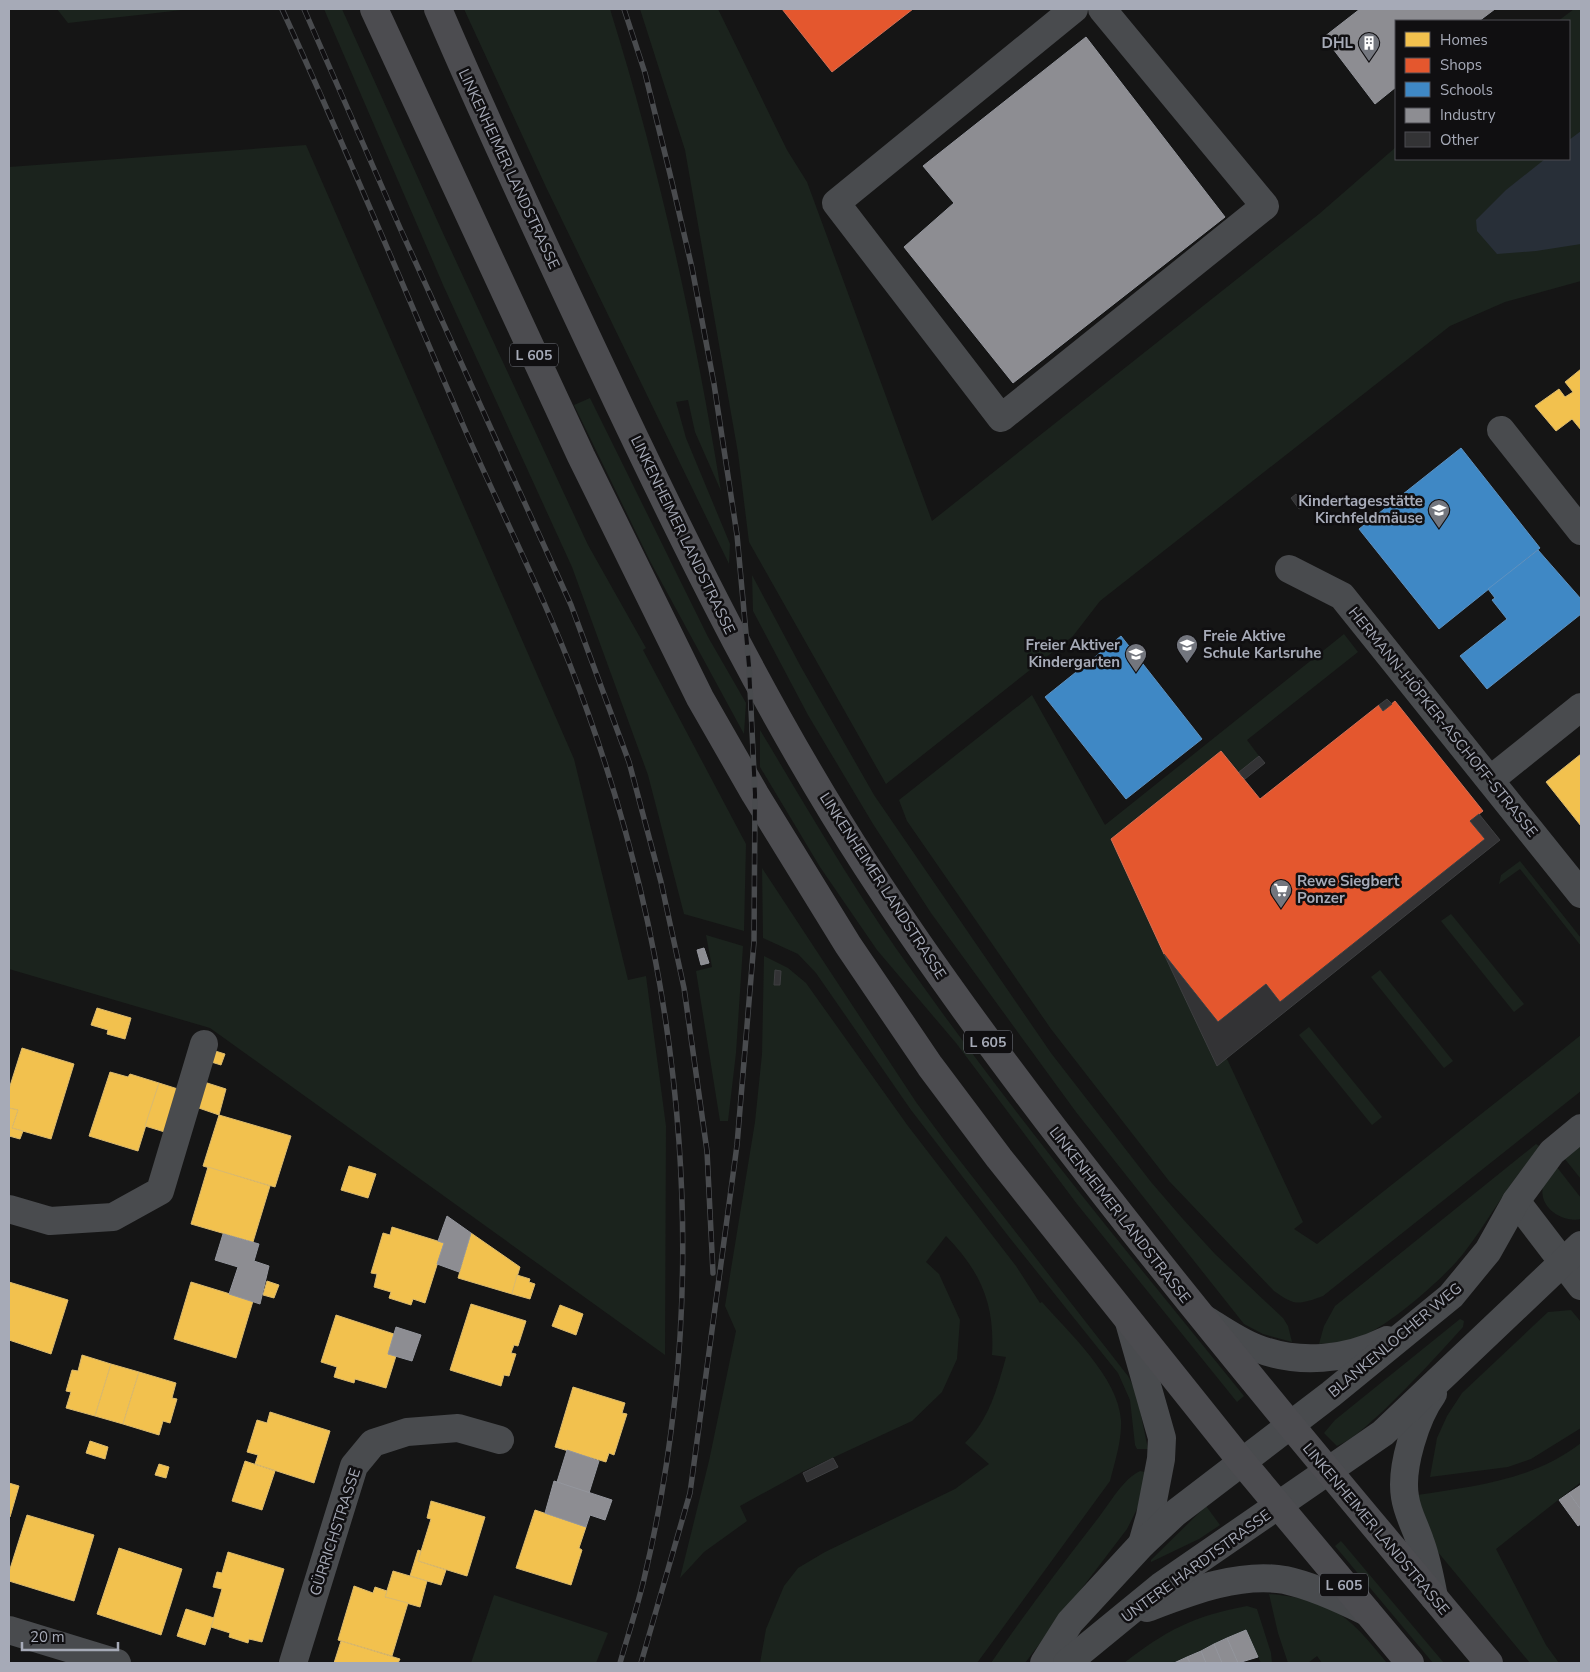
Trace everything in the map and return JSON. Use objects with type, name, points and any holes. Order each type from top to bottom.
[{"type":"main road","name":"L 605","points":[[374,9],[581,456],[700,698],[755,794],[848,945],[901,1024],[999,1158],[1278,1507],[1410,1663]]},
{"type":"main road","name":"LINKENHEIMER LANDSTRASSE","points":[[438,9],[486,122],[670,512],[748,666],[802,760],[866,864],[928,959],[1038,1109],[1199,1316],[1489,1663]]},
{"type":"street","points":[[1074,9],[836,203],[1001,418],[1264,206],[1102,9]]},
{"type":"street","points":[[1502,430],[1581,531]]},
{"type":"street","name":"HERMANN-HÖPKER-ASCHOFF-STRASSE","points":[[1289,569],[1342,596],[1581,894]]},
{"type":"street","points":[[1490,780],[1581,707]]},
{"type":"street","points":[[9,1209],[50,1221],[113,1217],[160,1190],[204,1044]]},
{"type":"street","name":"BLANKENLOCHER WEG","points":[[1242,1462],[1418,1324],[1463,1282],[1488,1251],[1516,1201],[1552,1152],[1581,1128]]},
{"type":"street","points":[[1516,1201],[1572,1254],[1581,1286]]},
{"type":"street","points":[[1278,1507],[1383,1433],[1572,1254]]},
{"type":"street","points":[[1199,1316],[1254,1347],[1274,1354],[1311,1359],[1344,1355],[1364,1349],[1418,1324]]},
{"type":"street","points":[[1130,1322],[1162,1438],[1161,1459],[1150,1516],[1142,1544]]},
{"type":"street","points":[[1434,1597],[1427,1560],[1406,1503],[1405,1470],[1415,1432],[1425,1405],[1448,1373]]},
{"type":"street","name":"GÜRRICHSTRASSE","points":[[292,1663],[354,1466],[373,1443],[407,1432],[458,1428],[500,1440]]},
{"type":"street","points":[[1044,1663],[1070,1622],[1142,1544],[1195,1497],[1242,1462]]},
{"type":"street","name":"UNTERE HARDTSTRASSE","points":[[1067,1663],[1161,1586],[1278,1507]]},
{"type":"street","points":[[1125,1616],[1173,1598],[1244,1579],[1285,1580],[1323,1592],[1367,1612]]},
{"type":"street","points":[[9,1630],[117,1663]]},
{"type":"shaded area","points":[[57,9],[191,9],[68,23]]},
{"type":"shaded area","points":[[324,9],[342,9],[442,231],[588,545],[646,648],[643,650],[746,844],[744,931],[684,914],[648,775],[572,567],[444,287]]},
{"type":"shaded area","points":[[464,9],[610,9],[628,68],[674,248],[700,369],[721,491],[695,432],[688,400],[676,402],[686,438],[730,544],[729,564],[546,187]]},
{"type":"shaded area","points":[[640,9],[718,9],[787,150],[807,182],[932,521],[1319,214],[1395,148],[1395,160],[1570,160],[1570,20],[1559,20],[1574,9],[1581,9],[1581,281],[1505,302],[1450,326],[1100,601],[1073,636],[886,784],[749,542],[738,453],[685,150]]},
{"type":"shaded area","points":[[1581,131],[1581,244],[1536,251],[1497,254],[1477,231],[1476,220],[1506,190],[1544,160],[1570,160],[1570,139]]},
{"type":"shaded area","points":[[306,145],[574,759],[628,980],[646,976],[666,1126],[665,1355],[210,1028],[9,969],[9,167]]},
{"type":"shaded area","points":[[590,398],[708,637],[746,703],[744,734],[650,561],[574,405]]},
{"type":"shaded area","points":[[752,575],[801,667],[874,795],[1051,1053],[1151,1182],[1182,1218],[1215,1254],[1283,1318],[1288,1326],[1292,1342],[1263,1334],[1244,1324],[1076,1112],[931,913],[873,824],[808,715],[753,611]]},
{"type":"shaded area","points":[[1344,634],[1358,652],[1247,740],[1259,756],[1239,772],[1221,751],[1111,839],[1217,1065],[1226,1058],[1228,1061],[1303,1222],[1294,1229],[1317,1244],[1581,1035],[1581,1091],[1323,1296],[1308,1301],[1292,1302],[1274,1291],[1169,1181],[1051,1029],[907,821],[899,800],[1032,695],[1105,825]]},
{"type":"shaded area","points":[[760,730],[835,854],[894,945],[954,1029],[1035,1136],[1244,1396],[1237,1402],[1077,1204],[956,1043],[877,950],[820,867],[760,767]]},
{"type":"shaded area","points":[[1520,861],[1581,938],[1581,946],[1520,869],[1499,884],[1501,875]]},
{"type":"shaded area","points":[[762,868],[916,1102],[1128,1376],[1136,1391],[1148,1449],[1137,1449],[1135,1445],[1130,1400],[1118,1373],[1009,1237],[911,1110],[816,973],[798,954],[763,938]]},
{"type":"shaded area","points":[[1451,914],[1524,1004],[1514,1012],[1441,921]]},
{"type":"shaded area","points":[[706,935],[743,946],[736,1053],[728,1121],[720,1121],[696,971],[712,967]]},
{"type":"shaded area","points":[[764,956],[788,968],[806,983],[908,1126],[1016,1266],[1040,1303],[1042,1302],[1078,1342],[1102,1372],[1118,1404],[1121,1420],[1120,1435],[1110,1481],[977,1663],[760,1663],[766,1629],[784,1586],[798,1568],[825,1552],[955,1489],[989,1464],[965,1443],[986,1414],[1006,1357],[992,1355],[991,1320],[983,1290],[977,1276],[958,1249],[946,1236],[926,1262],[939,1274],[960,1320],[957,1359],[942,1392],[912,1421],[802,1472],[740,1506],[747,1521],[704,1552],[680,1578],[709,1461],[736,1331],[725,1306],[755,1122],[762,1054]]},
{"type":"shaded area","points":[[1380,970],[1453,1061],[1444,1068],[1371,977]]},
{"type":"shaded area","points":[[1309,1027],[1382,1117],[1372,1125],[1299,1035]]},
{"type":"shaded area","points":[[1581,1141],[1581,1179],[1564,1158]]},
{"type":"shaded area","points":[[1536,1144],[1541,1147],[1519,1173],[1455,1264],[1404,1309],[1378,1328],[1355,1338],[1319,1344],[1324,1326],[1335,1306]]},
{"type":"shaded area","points":[[1556,1166],[1581,1198],[1581,1219],[1567,1219],[1560,1216],[1553,1212],[1544,1201],[1542,1194],[1543,1186]]},
{"type":"shaded area","points":[[1571,1310],[1581,1322],[1581,1428],[1531,1459],[1508,1467],[1430,1477],[1437,1438],[1447,1416],[1462,1393],[1548,1312]]},
{"type":"shaded area","points":[[1460,1319],[1464,1321],[1463,1327],[1404,1391],[1361,1430],[1337,1446],[1324,1433],[1335,1420]]},
{"type":"shaded area","points":[[1581,1443],[1581,1482],[1496,1549],[1546,1645],[1559,1663],[1530,1663],[1437,1551],[1417,1495],[1503,1480],[1543,1465]]},
{"type":"shaded area","points":[[1140,1471],[1145,1472],[1138,1507],[1127,1529],[1025,1663],[991,1663],[1030,1607],[1117,1492]]},
{"type":"shaded area","points":[[1206,1506],[1220,1525],[1199,1539],[1151,1562],[1151,1560]]},
{"type":"shaded area","points":[[1341,1541],[1444,1663],[1433,1663],[1335,1546]]},
{"type":"shaded area","points":[[1269,1594],[1309,1601],[1337,1613],[1361,1633],[1387,1663],[1322,1663],[1317,1656],[1308,1663],[1288,1663],[1278,1633]]},
{"type":"shaded area","points":[[494,1595],[608,1633],[596,1663],[471,1663]]},
{"type":"shaded area","points":[[1247,1606],[1257,1609],[1271,1653],[1272,1663],[1261,1663],[1245,1630],[1174,1663],[1124,1663],[1181,1626],[1211,1614]]},
{"type":"building: Homes","points":[[1581,369],[1581,430],[1572,419],[1556,431],[1535,406],[1559,389],[1565,397],[1573,392],[1565,382]]},
{"type":"building: Homes","points":[[1581,754],[1581,826],[1546,782]]},
{"type":"building: Homes","points":[[97,1008],[131,1018],[125,1039],[107,1034],[108,1030],[91,1025]]},
{"type":"building: Homes","points":[[22,1048],[74,1064],[51,1139],[12,1128],[18,1110],[9,1108],[9,1089]]},
{"type":"building: Homes","points":[[212,1050],[225,1054],[221,1065],[208,1061]]},
{"type":"building: Homes","points":[[110,1072],[128,1077],[130,1074],[159,1083],[138,1151],[89,1136]]},
{"type":"building: Homes","points":[[201,1081],[226,1089],[219,1115],[193,1106]]},
{"type":"building: Homes","points":[[159,1083],[181,1090],[168,1133],[145,1126]]},
{"type":"building: Homes","points":[[9,1108],[18,1110],[12,1128],[23,1131],[20,1139],[9,1136]]},
{"type":"building: Homes","points":[[219,1115],[291,1136],[275,1187],[203,1166]]},
{"type":"building: Homes","points":[[349,1166],[376,1174],[368,1198],[341,1190]]},
{"type":"building: Homes","points":[[208,1167],[270,1186],[253,1242],[191,1224]]},
{"type":"building: Homes","points":[[392,1227],[444,1243],[425,1303],[413,1299],[411,1305],[389,1298],[391,1292],[374,1287],[377,1274],[371,1273],[383,1233],[390,1235]]},
{"type":"building: Homes","points":[[471,1233],[520,1267],[512,1294],[458,1278]]},
{"type":"building: Homes","points":[[517,1275],[530,1279],[529,1282],[535,1284],[530,1299],[512,1294]]},
{"type":"building: Homes","points":[[267,1281],[279,1285],[274,1298],[263,1295]]},
{"type":"building: Homes","points":[[9,1282],[68,1300],[51,1354],[9,1340]]},
{"type":"building: Homes","points":[[191,1282],[253,1301],[236,1358],[174,1339]]},
{"type":"building: Homes","points":[[471,1304],[526,1321],[518,1346],[514,1345],[511,1353],[516,1354],[509,1376],[504,1375],[501,1386],[450,1370]]},
{"type":"building: Homes","points":[[560,1305],[583,1314],[576,1335],[552,1326]]},
{"type":"building: Homes","points":[[336,1315],[394,1334],[388,1354],[396,1356],[386,1388],[355,1379],[354,1383],[334,1377],[337,1367],[321,1362]]},
{"type":"building: Homes","points":[[82,1355],[111,1364],[95,1416],[66,1408],[71,1392],[66,1391],[72,1370],[78,1371]]},
{"type":"building: Homes","points":[[111,1364],[139,1372],[123,1424],[95,1416]]},
{"type":"building: Homes","points":[[139,1372],[176,1383],[172,1398],[177,1399],[170,1423],[163,1421],[159,1435],[123,1424]]},
{"type":"building: Homes","points":[[573,1387],[625,1403],[622,1413],[627,1414],[614,1455],[609,1453],[606,1462],[555,1447]]},
{"type":"building: Homes","points":[[270,1412],[330,1431],[314,1483],[255,1464],[258,1455],[247,1452],[257,1420],[267,1423]]},
{"type":"building: Homes","points":[[90,1441],[108,1447],[105,1459],[86,1453]]},
{"type":"building: Homes","points":[[245,1461],[275,1471],[262,1510],[232,1501]]},
{"type":"building: Homes","points":[[159,1464],[169,1467],[166,1478],[155,1475]]},
{"type":"building: Homes","points":[[9,1483],[19,1486],[10,1517],[9,1516]]},
{"type":"building: Homes","points":[[431,1501],[485,1517],[467,1576],[418,1561],[431,1519],[427,1518]]},
{"type":"building: Homes","points":[[535,1510],[586,1527],[579,1548],[582,1550],[571,1585],[516,1568]]},
{"type":"building: Homes","points":[[27,1515],[94,1535],[74,1601],[9,1581],[9,1572]]},
{"type":"building: Homes","points":[[119,1548],[182,1569],[161,1635],[97,1614]]},
{"type":"building: Homes","points":[[418,1550],[421,1551],[418,1561],[446,1570],[441,1585],[410,1576]]},
{"type":"building: Homes","points":[[228,1552],[284,1569],[262,1642],[249,1639],[248,1643],[229,1637],[230,1633],[211,1627],[222,1589],[213,1587],[217,1572],[222,1573]]},
{"type":"building: Homes","points":[[393,1571],[427,1581],[420,1607],[385,1597]]},
{"type":"building: Homes","points":[[354,1586],[373,1593],[375,1587],[387,1591],[385,1597],[408,1603],[392,1656],[338,1640]]},
{"type":"building: Homes","points":[[186,1609],[214,1618],[205,1645],[177,1636]]},
{"type":"building: Homes","points":[[341,1641],[400,1659],[398,1663],[334,1663]]},
{"type":"building: Shops","points":[[782,9],[913,9],[832,72]]},
{"type":"building: Shops","points":[[1395,701],[1483,811],[1470,821],[1485,839],[1292,995],[1280,1002],[1266,984],[1218,1022],[1164,954],[1111,839],[1221,751],[1260,799],[1379,705],[1383,711]]},
{"type":"building: Schools","points":[[1461,448],[1540,548],[1439,629],[1359,529]]},
{"type":"building: Schools","points":[[1538,550],[1581,599],[1581,614],[1487,689],[1460,656],[1507,619],[1492,600],[1495,598],[1488,589]]},
{"type":"building: Schools","points":[[1121,636],[1202,739],[1126,799],[1045,697]]},
{"type":"building: Industry","name":"DHL","points":[[1360,9],[1495,9],[1480,20],[1395,20],[1395,88],[1375,104],[1324,37]]},
{"type":"building: Industry","points":[[1086,37],[1225,217],[1013,383],[904,247],[954,203],[923,166]]},
{"type":"building: Industry","points":[[704,948],[709,963],[701,965],[697,950]]},
{"type":"building: Industry","points":[[447,1216],[471,1233],[459,1272],[437,1264],[444,1243],[438,1241]]},
{"type":"building: Industry","points":[[223,1234],[259,1244],[254,1261],[269,1266],[260,1304],[229,1294],[238,1267],[215,1260]]},
{"type":"building: Industry","points":[[396,1327],[421,1335],[412,1361],[388,1354]]},
{"type":"building: Industry","points":[[567,1450],[599,1461],[589,1493],[557,1482]]},
{"type":"building: Industry","points":[[554,1481],[612,1500],[605,1520],[590,1515],[586,1527],[545,1513]]},
{"type":"building: Industry","points":[[1581,1485],[1581,1510],[1569,1493]]},
{"type":"building: Industry","points":[[1569,1493],[1581,1510],[1581,1524],[1578,1526],[1559,1500]]},
{"type":"building: Industry","points":[[1246,1630],[1258,1657],[1238,1663],[1227,1638]]},
{"type":"building: Industry","points":[[1227,1638],[1238,1663],[1222,1663],[1214,1644]]},
{"type":"building: Industry","points":[[1214,1644],[1222,1663],[1206,1663],[1201,1651]]},
{"type":"building: Industry","points":[[1201,1651],[1206,1663],[1190,1663],[1187,1657]]},
{"type":"building: Industry","points":[[1187,1657],[1190,1663],[1174,1663]]},
{"type":"building: Other","points":[[1296,494],[1304,506],[1299,509],[1291,498]]},
{"type":"building: Other","points":[[1387,699],[1392,704],[1383,711],[1379,705]]},
{"type":"building: Other","points":[[1259,756],[1265,763],[1245,779],[1239,772]]},
{"type":"building: Other","points":[[1479,814],[1500,840],[1217,1066],[1164,954],[1218,1022],[1266,984],[1280,1002],[1485,839],[1470,821]]},
{"type":"building: Other","points":[[775,970],[781,971],[780,985],[774,985]]},
{"type":"building: Other","points":[[833,1458],[838,1467],[807,1482],[803,1473]]},
{"type":"railway","points":[[282,9],[463,425],[560,639],[588,713],[622,818],[648,925],[667,1033],[679,1142],[683,1251],[678,1361],[665,1470],[644,1579],[620,1663]]},
{"type":"railway","points":[[304,9],[400,228],[571,605],[629,762],[661,882],[684,988],[707,1151],[713,1273]]},
{"type":"railway","points":[[624,9],[645,73],[670,174],[692,268],[714,384],[737,535],[749,666],[755,794],[754,942],[737,1145],[690,1493],[641,1663]]},
{"type":"place","name":"DHL","points":[[1369,62]]},
{"type":"place","name":"Kindertagesstätte Kirchfeldmäuse","points":[[1439,529]]},
{"type":"place","name":"Freie Aktive Schule Karlsruhe","points":[[1187,664]]},
{"type":"place","name":"Freier Aktiver Kindergarten","points":[[1136,673]]},
{"type":"place","name":"Rewe Siegbert Ponzer","points":[[1281,909]]}]
